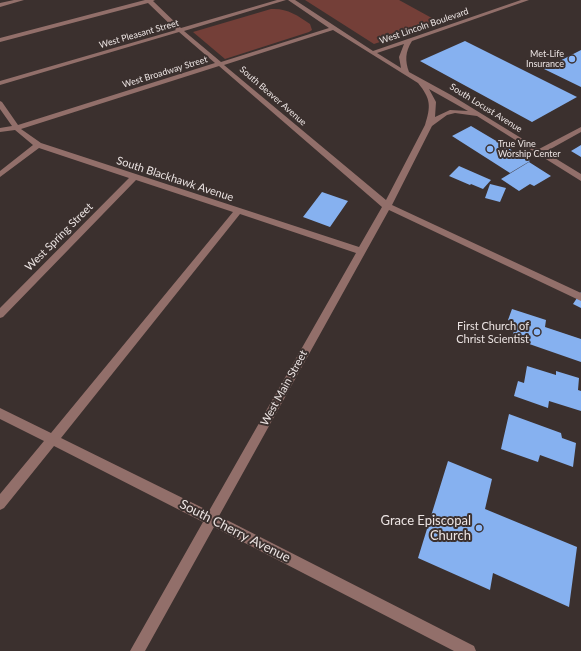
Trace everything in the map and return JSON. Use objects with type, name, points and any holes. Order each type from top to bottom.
[{"type":"street","points":[[0,5],[21,0]]},
{"type":"street","points":[[0,40],[150,0]]},
{"type":"street","name":"South Beaver Avenue","points":[[150,0],[181,31],[222,64],[387,206],[581,297]]},
{"type":"street","name":"West Pleasant Street","points":[[0,83],[283,0]]},
{"type":"street","name":"South Locust Avenue","points":[[292,0],[406,74],[446,94],[581,178]]},
{"type":"street","name":"West Lincoln Boulevard","points":[[372,53],[526,0]]},
{"type":"street","name":"West Broadway Street","points":[[0,130],[16,128],[334,28]]},
{"type":"street","points":[[406,74],[401,55],[409,41]]},
{"type":"street","name":"South Locust Avenue","points":[[420,82],[434,101],[434,110],[429,125]]},
{"type":"street","name":"South Blackhawk Avenue","points":[[0,103],[16,128],[25,138],[38,145],[360,251]]},
{"type":"street","points":[[429,125],[441,114],[457,111],[468,113],[490,121]]},
{"type":"street","name":"West Main Street","points":[[138,651],[360,251],[387,206],[429,125]]},
{"type":"street","points":[[539,152],[581,129]]},
{"type":"street","points":[[0,175],[38,145]]},
{"type":"street","name":"West Spring Street","points":[[0,314],[134,177]]},
{"type":"street","points":[[0,504],[238,212]]},
{"type":"street","name":"South Cherry Avenue","points":[[0,413],[468,651]]},
{"type":"shaded area","points":[[305,0],[399,0],[439,22],[374,44]]},
{"type":"shaded area","points":[[271,9],[287,11],[296,15],[310,24],[312,30],[225,59],[193,32]]},
{"type":"building","points":[[465,41],[577,97],[532,122],[420,61]]},
{"type":"building","name":"Met-Life Insurance","points":[[581,50],[581,87],[544,69]]},
{"type":"building","name":"True Vine Worship Center","points":[[471,126],[530,161],[510,173],[452,136]]},
{"type":"building","points":[[581,145],[581,157],[571,151]]},
{"type":"building","points":[[529,162],[551,176],[534,186],[530,184],[519,191],[501,179]]},
{"type":"building","points":[[459,166],[491,180],[483,189],[449,176]]},
{"type":"building","points":[[490,184],[506,188],[500,202],[485,198]]},
{"type":"building","points":[[322,192],[348,201],[330,227],[303,217]]},
{"type":"building","points":[[581,292],[581,308],[573,304]]},
{"type":"building","name":"First Church of Christ Scientist","points":[[512,309],[546,320],[545,327],[581,339],[581,362],[512,338],[516,323],[508,320]]},
{"type":"building","points":[[527,366],[556,375],[556,371],[579,378],[578,390],[581,391],[581,411],[549,401],[548,408],[514,396],[518,381],[524,383]]},
{"type":"building","points":[[509,414],[561,433],[562,438],[576,443],[573,467],[540,455],[538,462],[501,449]]},
{"type":"building","name":"Grace Episcopal Church","points":[[448,461],[492,479],[485,509],[577,547],[569,607],[493,573],[490,590],[418,558]]},
{"type":"place","name":"Met-Life Insurance","points":[[572,59]]},
{"type":"place","name":"True Vine Worship Center","points":[[490,149]]},
{"type":"place","name":"First Church of Christ Scientist","points":[[537,332]]},
{"type":"place","name":"Grace Episcopal Church","points":[[479,528]]}]
